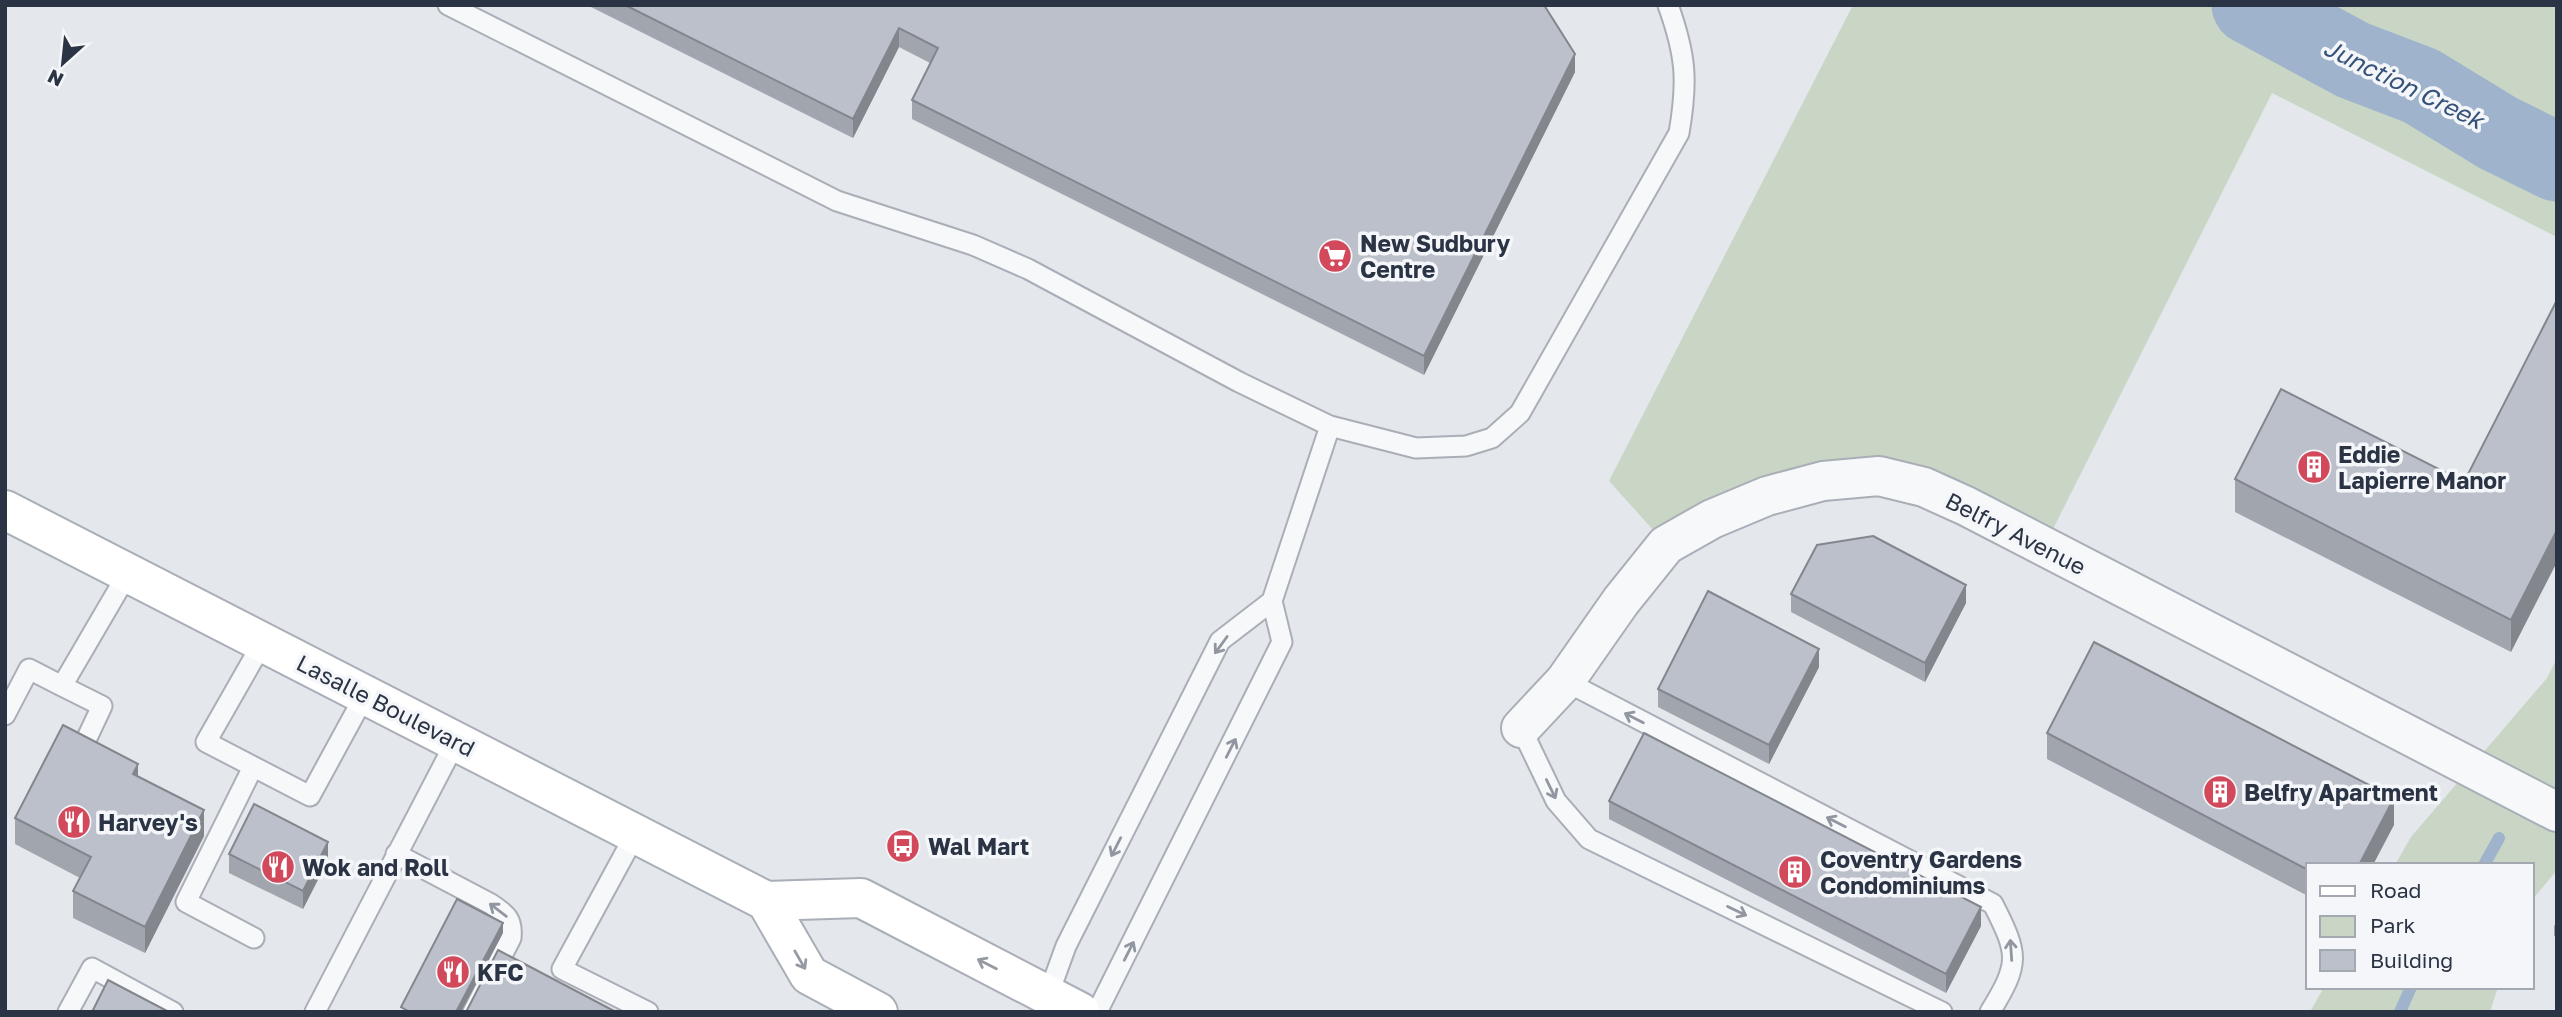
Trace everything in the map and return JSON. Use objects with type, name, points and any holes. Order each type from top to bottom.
[{"type":"main road","name":"Lasalle Boulevard","points":[[5,510],[766,901],[861,898],[1057,1006]]},
{"type":"main road","points":[[766,901],[809,975],[878,1012]]},
{"type":"street","name":"Belfry Avenue","points":[[1521,728],[1564,681],[1620,601],[1667,545],[1712,519],[1767,496],[1823,481],[1879,476],[1924,487],[1966,506],[2557,812]]},
{"type":"lane","points":[[448,5],[838,201],[973,245],[1028,269],[1239,382],[1330,426],[1416,448],[1466,446],[1492,439],[1520,413],[1679,133],[1687,91],[1681,42],[1668,5]]},
{"type":"lane","points":[[1097,1012],[1282,642],[1272,601],[1330,426]]},
{"type":"lane","points":[[62,686],[128,573]]},
{"type":"lane","points":[[1057,1006],[1066,946],[1220,641],[1272,601]]},
{"type":"lane","points":[[263,642],[206,742],[310,796],[365,695]]},
{"type":"lane","points":[[5,715],[29,669],[102,706],[86,740]]},
{"type":"lane","points":[[1564,681],[1993,904],[2011,940],[2012,976],[1990,1012]]},
{"type":"lane","points":[[1521,728],[1556,801],[1589,839],[1942,1012]]},
{"type":"lane","points":[[316,1012],[456,741]]},
{"type":"lane","points":[[253,766],[186,902],[254,938]]},
{"type":"lane","points":[[636,833],[562,969],[648,1012]]},
{"type":"lane","points":[[396,855],[491,904],[506,914],[512,925],[511,938],[473,1012]]},
{"type":"lane","points":[[68,1012],[92,968],[173,1012]]},
{"type":"green space","points":[[1853,5],[2557,5],[2557,237],[2272,93],[2046,543],[1880,472],[1664,542],[1609,481]]},
{"type":"green space","points":[[2557,658],[2557,870],[2534,898],[2534,863],[2396,863],[2411,837],[2547,678]]},
{"type":"green space","points":[[2323,989],[2497,989],[2490,1012],[2310,1012]]},
{"type":"building","name":"New Sudbury Centre","points":[[625,5],[1544,5],[1575,54],[1424,356],[912,100],[938,48],[899,28],[853,119]]},
{"type":"building","name":"Eddie Lapierre Manor","points":[[2557,300],[2557,530],[2511,620],[2235,479],[2281,389],[2464,482]]},
{"type":"building","points":[[1873,536],[1966,585],[1925,663],[1791,594],[1817,545]]},
{"type":"building","points":[[1708,591],[1819,649],[1769,745],[1658,689]]},
{"type":"building","name":"Belfry Apartment","points":[[2094,642],[2394,798],[2360,863],[2306,863],[2306,869],[2047,733]]},
{"type":"building","points":[[63,725],[138,764],[133,774],[204,810],[145,927],[73,891],[91,857],[15,818]]},
{"type":"building","name":"Coventry Gardens Condominiums","points":[[1644,733],[1981,907],[1946,974],[1609,801]]},
{"type":"building","name":"Wok and Roll","points":[[254,804],[328,842],[303,891],[229,854]]},
{"type":"building","name":"KFC","points":[[457,899],[503,923],[456,1012],[410,1012],[401,1007]]},
{"type":"building","points":[[498,950],[616,1012],[466,1012]]},
{"type":"building","points":[[108,980],[169,1012],[92,1012]]},
{"type":"waterway","name":"Junction Creek","points":[[2251,5],[2353,60],[2421,86],[2498,133],[2557,162]]},
{"type":"waterway","points":[[2485,863],[2499,838]]},
{"type":"waterway","points":[[2400,1012],[2410,989]]},
{"type":"place","name":"New Sudbury Centre","points":[[1335,256]]},
{"type":"place","name":"Eddie Lapierre Manor","points":[[2314,467]]},
{"type":"place","name":"Belfry Apartment","points":[[2220,792]]},
{"type":"place","name":"Harvey's","points":[[74,822]]},
{"type":"place","name":"Wal Mart","points":[[903,846]]},
{"type":"place","name":"Wok and Roll","points":[[278,867]]},
{"type":"place","name":"Coventry Gardens Condominiums","points":[[1795,872]]},
{"type":"place","name":"KFC","points":[[453,972]]}]
